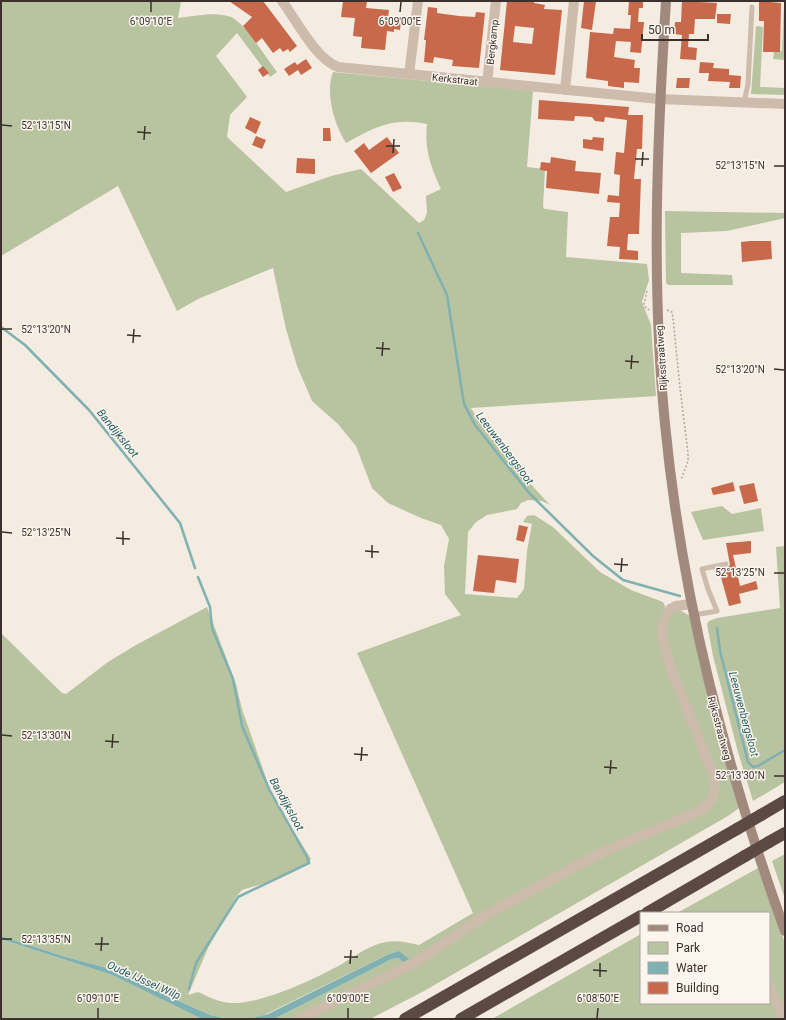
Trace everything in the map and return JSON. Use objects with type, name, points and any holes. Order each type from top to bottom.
[{"type":"highway","points":[[405,1019],[785,801]]},
{"type":"highway","points":[[649,912],[785,833]]},
{"type":"highway","points":[[461,1019],[640,917]]},
{"type":"main road","name":"Rijksstraatweg","points":[[666,1],[660,99],[656,221],[660,352],[670,467],[691,604],[715,709],[736,787],[785,931]]},
{"type":"street","name":"Kerkstraat","points":[[282,1],[319,54],[328,63],[338,67],[660,99]]},
{"type":"street","points":[[409,75],[418,1]]},
{"type":"street","name":"Bergkamp","points":[[487,83],[496,1]]},
{"type":"street","points":[[565,90],[574,1]]},
{"type":"street","points":[[660,99],[785,104]]},
{"type":"street","points":[[299,1019],[416,962],[486,915],[593,857],[619,844],[698,812],[708,805],[714,795],[715,789],[712,771],[671,670],[662,637],[667,613],[673,607],[691,604]]},
{"type":"street","points":[[770,988],[784,1019]]},
{"type":"lane","points":[[744,103],[748,84],[752,7]]},
{"type":"lane","points":[[694,615],[717,610],[708,589],[702,569],[726,564]]},
{"type":"path","name":"Rijksstraatweg","points":[[667,310],[672,312],[673,318],[688,458],[680,485]]},
{"type":"green space","points":[[1,1],[181,1],[178,18],[212,14],[231,17],[243,26],[277,72],[270,77],[237,33],[216,56],[247,97],[230,115],[227,137],[286,192],[331,176],[361,169],[419,223],[424,220],[427,213],[426,196],[441,189],[427,150],[427,124],[404,122],[384,125],[366,132],[346,143],[338,127],[330,99],[333,72],[533,91],[527,167],[545,169],[543,207],[545,209],[568,212],[566,257],[647,264],[649,280],[642,302],[651,325],[656,396],[471,408],[485,430],[550,505],[542,501],[528,500],[521,503],[517,509],[487,515],[476,522],[468,532],[465,594],[517,598],[524,589],[527,551],[532,524],[523,522],[527,516],[534,515],[553,527],[600,572],[631,590],[663,602],[665,606],[661,625],[712,781],[706,804],[602,855],[397,967],[293,1019],[274,1019],[392,959],[399,958],[399,951],[389,954],[260,1017],[235,1019],[210,1015],[103,967],[1,936],[1,633],[62,693],[66,694],[108,662],[136,645],[207,607],[236,684],[242,709],[273,798],[311,859],[309,862],[272,881],[242,890],[236,897],[208,948],[188,995],[198,992],[230,1003],[242,1003],[256,1000],[287,990],[317,977],[380,943],[394,941],[419,945],[473,913],[357,653],[461,615],[445,594],[444,566],[449,539],[441,525],[421,518],[388,503],[372,488],[356,446],[338,424],[312,401],[297,366],[286,329],[273,268],[198,299],[177,311],[118,186],[1,256]]},
{"type":"green space","points":[[784,4],[785,60],[773,59],[774,52],[782,51]]},
{"type":"green space","points":[[756,26],[763,27],[760,87],[785,88],[785,95],[751,94]]},
{"type":"green space","points":[[665,211],[785,213],[785,218],[727,231],[681,233],[681,273],[732,275],[733,285],[668,285],[666,283]]},
{"type":"green space","points":[[722,506],[732,514],[761,508],[764,531],[703,540],[691,512]]},
{"type":"green space","points":[[785,546],[785,782],[753,801],[738,752],[713,656],[707,624],[709,621],[717,618],[780,608],[776,547]]},
{"type":"green space","points":[[680,610],[690,616],[711,710],[739,808],[728,816],[424,991],[370,1019],[305,1019],[484,920],[716,797],[670,659],[665,631],[670,614]]},
{"type":"green space","points":[[785,854],[785,899],[772,861]]},
{"type":"green space","points":[[758,868],[785,943],[785,1017],[770,983],[770,912],[679,912]]},
{"type":"green space","points":[[640,935],[640,1004],[770,1004],[770,993],[782,1019],[492,1019]]},
{"type":"green space","points":[[1,939],[112,975],[202,1019],[1,1019]]},
{"type":"water","points":[[1,936],[103,967],[210,1015],[227,1019],[202,1019],[112,975],[1,939]]},
{"type":"water","points":[[399,951],[409,959],[403,962],[399,958],[392,959],[274,1019],[249,1019],[268,1014],[389,954]]},
{"type":"building","points":[[229,1],[263,1],[297,46],[290,52],[288,49],[283,52],[280,48],[273,53],[262,38],[256,43],[243,26],[252,17]]},
{"type":"building","points":[[343,1],[367,1],[366,8],[389,10],[388,18],[401,20],[400,30],[394,29],[394,32],[387,31],[385,50],[361,48],[362,37],[353,36],[355,18],[341,17]]},
{"type":"building","points":[[507,1],[534,2],[545,5],[544,9],[562,10],[555,75],[500,70]],"holes":[[[515,26],[534,28],[532,44],[513,42]]]},
{"type":"building","points":[[584,1],[596,1],[592,30],[581,28]]},
{"type":"building","points":[[629,1],[643,1],[643,8],[639,8],[638,22],[644,22],[641,53],[630,52],[631,42],[616,41],[614,57],[635,60],[634,68],[640,68],[639,83],[624,82],[624,88],[608,86],[608,81],[586,78],[590,32],[613,34],[614,28],[630,29],[631,15],[628,15]]},
{"type":"building","points":[[682,1],[717,3],[715,19],[695,19],[694,34],[689,34],[688,47],[697,48],[696,60],[680,59],[682,35],[674,34],[675,22],[681,22]]},
{"type":"building","points":[[759,1],[781,3],[780,52],[763,52],[764,21],[759,21]]},
{"type":"building","points":[[428,7],[437,8],[437,13],[459,16],[475,17],[476,12],[485,13],[479,68],[452,66],[453,60],[434,57],[433,63],[424,62],[426,40],[424,40]]},
{"type":"building","points":[[717,14],[731,14],[730,24],[717,23]]},
{"type":"building","points":[[306,59],[312,68],[301,75],[298,70],[289,76],[284,69],[295,62],[297,65]]},
{"type":"building","points":[[700,62],[714,63],[713,68],[729,69],[729,75],[741,76],[740,88],[729,88],[730,82],[708,81],[709,73],[699,73]]},
{"type":"building","points":[[263,66],[269,73],[263,77],[258,70]]},
{"type":"building","points":[[677,78],[690,78],[689,88],[676,88]]},
{"type":"building","points":[[539,100],[629,107],[628,115],[643,115],[642,149],[637,149],[634,179],[641,179],[639,234],[628,234],[627,250],[638,251],[638,260],[619,259],[620,247],[607,246],[610,217],[619,217],[620,203],[607,202],[608,195],[619,196],[620,175],[614,174],[616,152],[624,153],[627,120],[605,117],[604,122],[595,121],[592,117],[575,116],[574,121],[538,119]]},
{"type":"building","points":[[250,117],[261,122],[256,134],[245,128]]},
{"type":"building","points":[[323,128],[330,128],[331,141],[323,141]]},
{"type":"building","points":[[256,136],[266,140],[262,149],[252,145]]},
{"type":"building","points":[[387,137],[399,153],[371,173],[354,151],[364,143],[369,150]]},
{"type":"building","points":[[593,137],[604,138],[603,151],[583,148],[583,139],[592,140]]},
{"type":"building","points":[[551,157],[576,161],[575,171],[601,173],[599,194],[546,188],[547,171],[540,170],[541,162],[550,163]]},
{"type":"building","points":[[297,158],[315,159],[315,174],[296,173]]},
{"type":"building","points":[[394,173],[402,188],[393,192],[385,177]]},
{"type":"building","points":[[771,241],[772,259],[742,262],[741,242]]},
{"type":"building","points":[[733,482],[735,491],[713,495],[711,488]]},
{"type":"building","points":[[754,483],[758,501],[744,504],[739,486]]},
{"type":"building","points":[[519,525],[528,527],[524,542],[516,540]]},
{"type":"building","points":[[751,541],[751,553],[733,555],[740,586],[756,581],[758,589],[739,594],[741,603],[729,606],[719,570],[727,568],[730,565],[726,543]]},
{"type":"building","points":[[478,555],[519,559],[516,583],[496,580],[494,593],[473,591]]},
{"type":"waterway","name":"Leeuwenbergsloot","points":[[418,233],[447,295],[464,404],[475,425],[530,494],[593,556],[623,580],[680,596]]},
{"type":"waterway","name":"Bandijksloot","points":[[1,327],[25,345],[89,410],[180,523],[195,568]]},
{"type":"waterway","name":"Bandijksloot","points":[[189,989],[196,963],[238,897],[309,863],[269,789],[242,726],[233,679],[212,628],[210,607],[198,577]]},
{"type":"waterway","name":"Leeuwenbergsloot","points":[[717,628],[720,651],[748,762],[753,767],[758,766],[785,750]]},
{"type":"water label","name":"Oude IJssel Wilp","points":[[144,980]]}]
